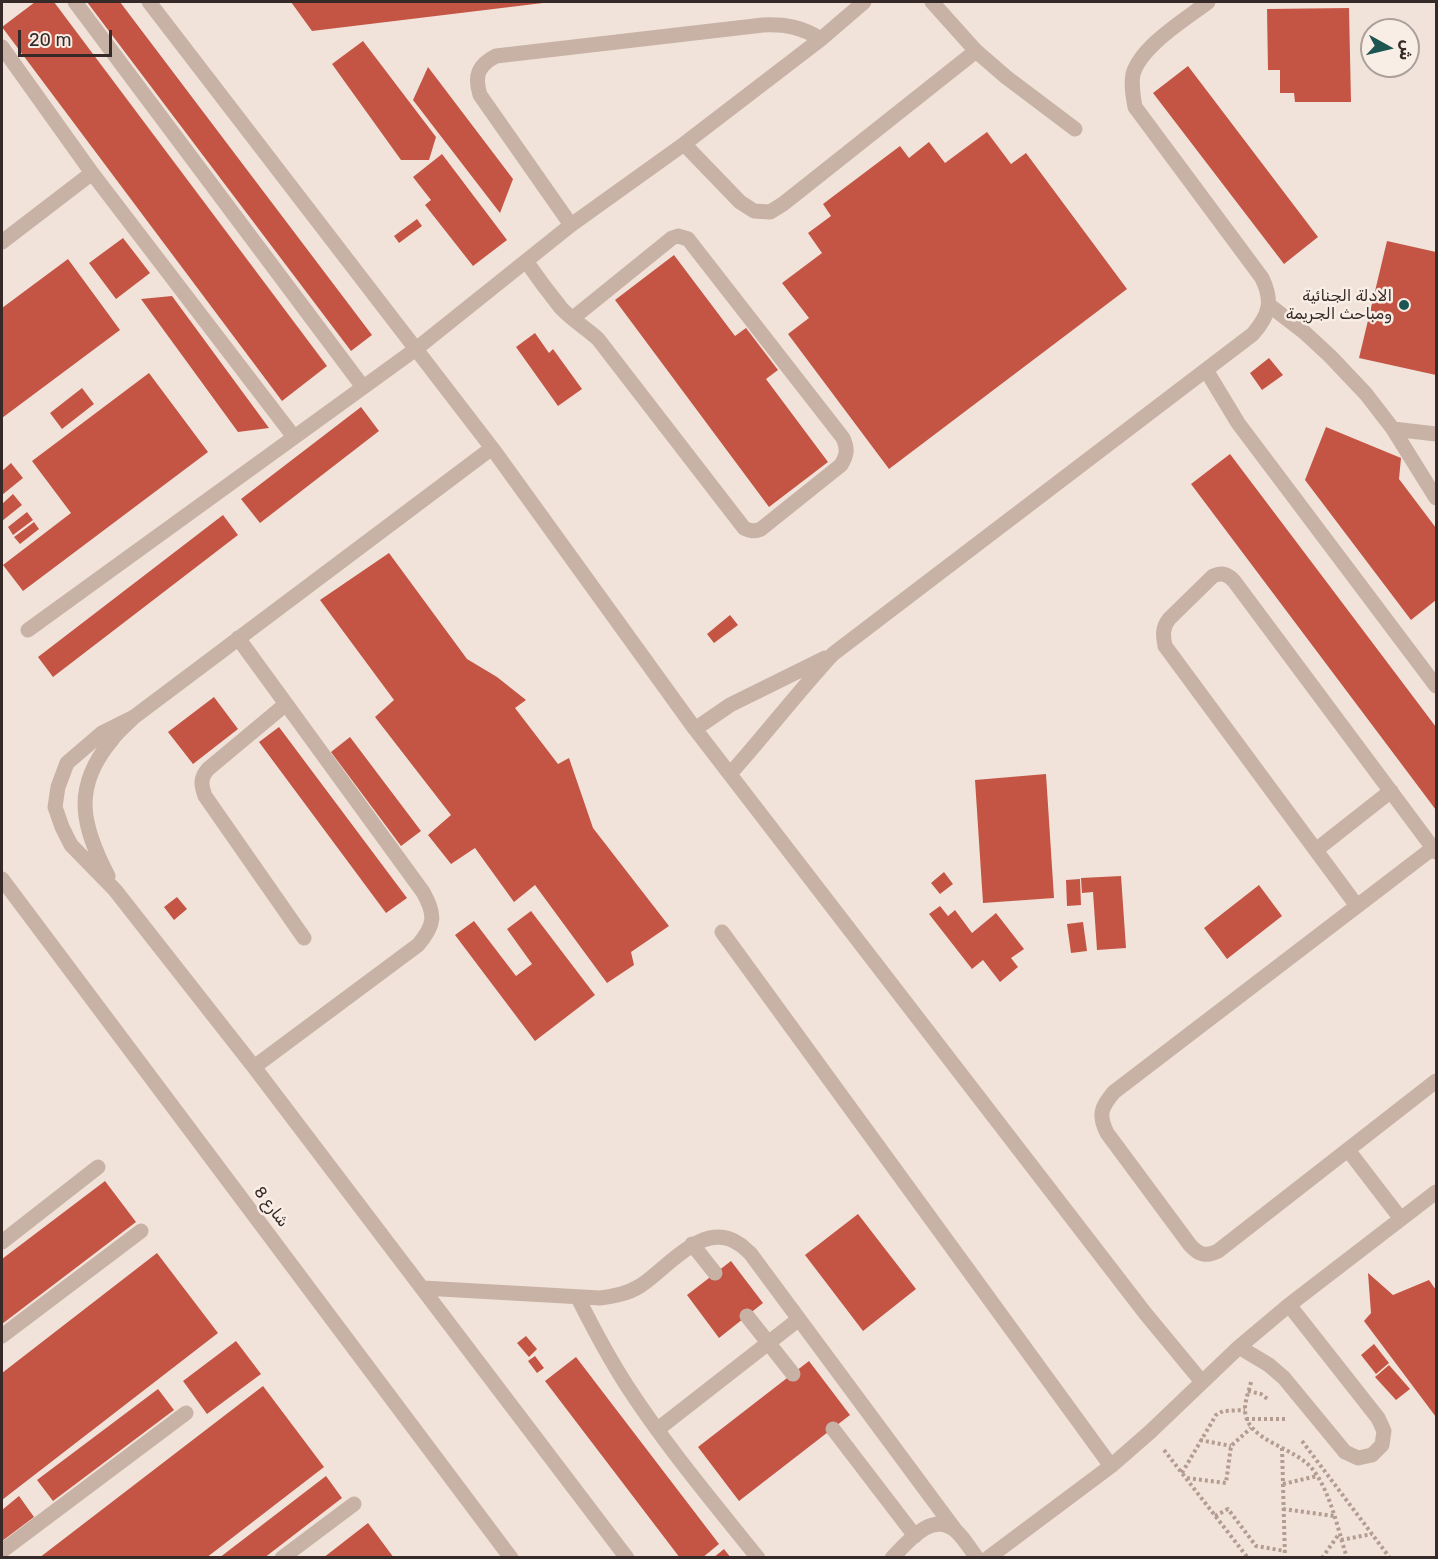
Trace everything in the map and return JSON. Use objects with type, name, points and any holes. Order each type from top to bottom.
[{"type":"street","points":[[75,2],[363,387]]},
{"type":"street","points":[[149,2],[492,448],[729,774],[1145,1313],[1202,1382]]},
{"type":"street","points":[[27,630],[416,349],[571,225],[684,144],[821,39],[864,2]]},
{"type":"street","points":[[932,2],[976,51],[1006,77],[1075,129]]},
{"type":"street","points":[[729,774],[833,654],[1206,370],[1253,333],[1264,321],[1269,305],[1268,291],[1262,278],[1135,107],[1132,90],[1134,73],[1141,57],[1152,45],[1208,2]]},
{"type":"street","points":[[571,225],[480,95],[476,84],[478,72],[485,62],[496,56],[762,25],[792,26],[806,30],[821,39]]},
{"type":"street","points":[[2,47],[92,173],[294,437]]},
{"type":"street","points":[[684,144],[740,202],[754,211],[770,212],[976,51]]},
{"type":"street","points":[[2,242],[92,173]]},
{"type":"street","points":[[526,261],[562,309],[598,339],[744,528],[749,531],[761,529],[841,465],[845,458],[847,451],[843,438],[688,239],[678,236],[672,238],[573,318]]},
{"type":"street","points":[[1269,305],[1304,332],[1366,394],[1393,429],[1437,498]]},
{"type":"street","points":[[1206,370],[1238,423],[1437,686]]},
{"type":"street","points":[[1393,429],[1437,435]]},
{"type":"street","points":[[114,890],[95,851],[88,831],[85,810],[89,774],[112,739],[134,717],[492,448]]},
{"type":"street","points":[[1357,906],[1165,646],[1163,632],[1165,624],[1213,576],[1219,574],[1230,576],[1435,850],[1357,906],[1114,1092],[1101,1113],[1101,1122],[1196,1252],[1211,1255],[1437,1081]]},
{"type":"street","points":[[238,638],[423,892],[430,904],[432,919],[428,932],[417,945],[254,1068]]},
{"type":"street","points":[[695,729],[730,705],[833,654]]},
{"type":"street","points":[[286,704],[208,769],[201,782],[205,796],[304,938]]},
{"type":"street","points":[[134,717],[102,734],[68,763],[58,787],[55,807],[71,845],[114,890],[254,1068],[627,1557]]},
{"type":"street","points":[[1316,850],[1391,791]]},
{"type":"street","name":"شارع 8","points":[[2,879],[511,1557]]},
{"type":"street","points":[[722,932],[1111,1466]]},
{"type":"street","points":[[1348,1150],[1401,1219]]},
{"type":"street","points":[[2,1242],[98,1167]]},
{"type":"street","points":[[988,1557],[1111,1466],[1239,1347],[1289,1305],[1401,1219],[1433,1199]]},
{"type":"street","points":[[2,1336],[141,1231]]},
{"type":"street","points":[[423,1288],[600,1298],[621,1295],[640,1286],[692,1244],[707,1238],[723,1237],[738,1243],[750,1253],[977,1557]]},
{"type":"street","points":[[692,1244],[715,1273]]},
{"type":"street","points":[[578,1298],[606,1353],[628,1388],[687,1469],[758,1557]]},
{"type":"street","points":[[1239,1347],[1269,1365],[1284,1378],[1345,1452],[1358,1458],[1372,1455],[1382,1445],[1384,1431],[1378,1418],[1289,1305]]},
{"type":"street","points":[[747,1316],[793,1374]]},
{"type":"street","points":[[658,1429],[799,1319]]},
{"type":"street","points":[[2,1551],[186,1413]]},
{"type":"street","points":[[833,1429],[915,1536]]},
{"type":"street","points":[[282,1557],[354,1504]]},
{"type":"street","points":[[892,1557],[923,1528],[935,1524],[947,1525],[956,1531]]},
{"type":"path","points":[[1257,1358],[1248,1391],[1246,1419],[1258,1434],[1302,1459],[1312,1469],[1334,1516],[1347,1557]]},
{"type":"path","points":[[1248,1391],[1261,1394],[1274,1404]]},
{"type":"path","points":[[1182,1473],[1216,1415],[1224,1411],[1245,1410]]},
{"type":"path","points":[[1282,1414],[1292,1428]]},
{"type":"path","points":[[1246,1419],[1285,1419]]},
{"type":"path","points":[[1186,1478],[1226,1483],[1231,1446],[1251,1428]]},
{"type":"path","points":[[1150,1432],[1248,1557]]},
{"type":"path","points":[[1299,1436],[1390,1557]]},
{"type":"path","points":[[1200,1440],[1231,1446]]},
{"type":"path","points":[[1282,1447],[1285,1557]]},
{"type":"path","points":[[1283,1484],[1317,1476]]},
{"type":"path","points":[[1215,1516],[1228,1509],[1256,1546],[1285,1551]]},
{"type":"path","points":[[1283,1509],[1334,1516]]},
{"type":"path","points":[[1322,1557],[1339,1534]]},
{"type":"path","points":[[1341,1540],[1372,1534]]},
{"type":"building","points":[[35,2],[54,2],[327,366],[282,401],[2,27]]},
{"type":"building","points":[[87,2],[120,2],[372,335],[351,351]]},
{"type":"building","points":[[291,2],[543,2],[543,3],[312,31]]},
{"type":"building","points":[[1349,8],[1351,102],[1295,102],[1294,93],[1280,93],[1280,70],[1268,70],[1267,9]]},
{"type":"building","points":[[363,41],[436,137],[429,160],[401,160],[332,64]]},
{"type":"building","points":[[1188,66],[1318,237],[1284,264],[1153,93]]},
{"type":"building","points":[[428,67],[513,179],[500,213],[413,100]]},
{"type":"building","points":[[987,132],[1011,164],[1026,153],[1127,289],[889,469],[788,334],[809,318],[782,283],[822,253],[808,233],[831,216],[823,204],[900,146],[909,158],[929,142],[945,163]]},
{"type":"building","points":[[442,154],[507,240],[473,266],[425,205],[431,200],[413,177]]},
{"type":"building","points":[[417,219],[422,226],[399,243],[394,236]]},
{"type":"building","points":[[123,238],[150,273],[116,299],[89,263]]},
{"type":"building","name":"الادلة الجنائية ومباحث الجريمة","points":[[1387,241],[1436,252],[1436,375],[1359,358]]},
{"type":"building","points":[[674,255],[735,336],[746,328],[778,370],[766,379],[828,462],[769,507],[615,300]]},
{"type":"building","points":[[68,259],[120,330],[2,418],[2,308]]},
{"type":"building","points":[[172,296],[269,428],[238,432],[141,299]]},
{"type":"building","points":[[535,333],[549,353],[553,349],[582,389],[558,406],[516,347]]},
{"type":"building","points":[[1269,358],[1283,375],[1262,390],[1250,373]]},
{"type":"building","points":[[149,373],[208,452],[23,591],[3,565],[71,513],[32,461]]},
{"type":"building","points":[[82,388],[94,404],[62,429],[50,413]]},
{"type":"building","points":[[361,407],[379,431],[260,523],[241,499]]},
{"type":"building","points":[[1326,427],[1401,458],[1399,479],[1436,528],[1436,600],[1411,620],[1305,480]]},
{"type":"building","points":[[1230,454],[1436,727],[1436,810],[1191,484]]},
{"type":"building","points":[[11,463],[23,478],[2,495],[2,471]]},
{"type":"building","points":[[13,494],[22,505],[2,521],[2,504]]},
{"type":"building","points":[[27,512],[33,520],[13,535],[8,527]]},
{"type":"building","points":[[223,515],[238,535],[53,677],[38,657]]},
{"type":"building","points":[[34,522],[39,529],[20,544],[14,537]]},
{"type":"building","points":[[389,553],[467,659],[497,677],[526,700],[515,708],[558,764],[569,758],[593,828],[669,926],[631,952],[634,965],[607,983],[535,885],[514,902],[475,848],[451,864],[428,835],[451,815],[375,717],[394,700],[320,600]]},
{"type":"building","points":[[730,615],[738,625],[714,643],[707,634]]},
{"type":"building","points":[[214,697],[238,729],[193,764],[168,732]]},
{"type":"building","points":[[279,727],[407,898],[386,913],[259,742]]},
{"type":"building","points":[[350,737],[421,831],[401,846],[331,752]]},
{"type":"building","points":[[1046,774],[1054,898],[983,903],[975,780]]},
{"type":"building","points":[[944,872],[953,884],[940,894],[931,883]]},
{"type":"building","points":[[1121,876],[1126,948],[1097,950],[1093,892],[1082,893],[1081,878]]},
{"type":"building","points":[[1080,879],[1081,905],[1067,906],[1066,880]]},
{"type":"building","points":[[1259,885],[1282,916],[1227,959],[1204,928]]},
{"type":"building","points":[[177,897],[187,909],[174,920],[164,907]]},
{"type":"building","points":[[940,906],[948,916],[955,910],[972,933],[996,913],[1024,949],[1011,958],[1018,967],[1000,982],[983,960],[972,969],[929,914]]},
{"type":"building","points":[[531,911],[595,995],[535,1041],[455,935],[474,921],[516,976],[532,964],[507,929]]},
{"type":"building","points":[[1083,922],[1087,951],[1071,953],[1067,924]]},
{"type":"building","points":[[105,1181],[136,1222],[2,1324],[2,1259]]},
{"type":"building","points":[[858,1214],[916,1289],[863,1331],[805,1255]]},
{"type":"building","points":[[157,1253],[218,1333],[2,1500],[2,1373]]},
{"type":"building","points":[[731,1261],[763,1303],[719,1338],[687,1295]]},
{"type":"building","points":[[1368,1273],[1393,1295],[1429,1280],[1436,1290],[1436,1417],[1364,1321],[1371,1313]]},
{"type":"building","points":[[526,1336],[537,1349],[529,1357],[517,1343]]},
{"type":"building","points":[[236,1341],[261,1374],[207,1414],[183,1381]]},
{"type":"building","points":[[1374,1344],[1389,1363],[1376,1374],[1361,1355]]},
{"type":"building","points":[[535,1356],[544,1368],[537,1373],[528,1361]]},
{"type":"building","points":[[576,1357],[719,1544],[702,1558],[680,1558],[545,1381]]},
{"type":"building","points":[[809,1361],[850,1415],[739,1501],[698,1447]]},
{"type":"building","points":[[1389,1365],[1410,1389],[1396,1400],[1375,1377]]},
{"type":"building","points":[[263,1386],[324,1467],[206,1558],[39,1558]]},
{"type":"building","points":[[158,1389],[174,1410],[53,1501],[37,1480]]},
{"type":"building","points":[[326,1476],[342,1498],[264,1558],[219,1558]]},
{"type":"building","points":[[19,1496],[34,1517],[2,1541],[2,1510]]},
{"type":"building","points":[[368,1523],[394,1558],[323,1558]]},
{"type":"building","points":[[724,1549],[731,1558],[713,1558]]},
{"type":"place","name":"الادلة الجنائية ومباحث الجريمة","points":[[1404,305]]}]
